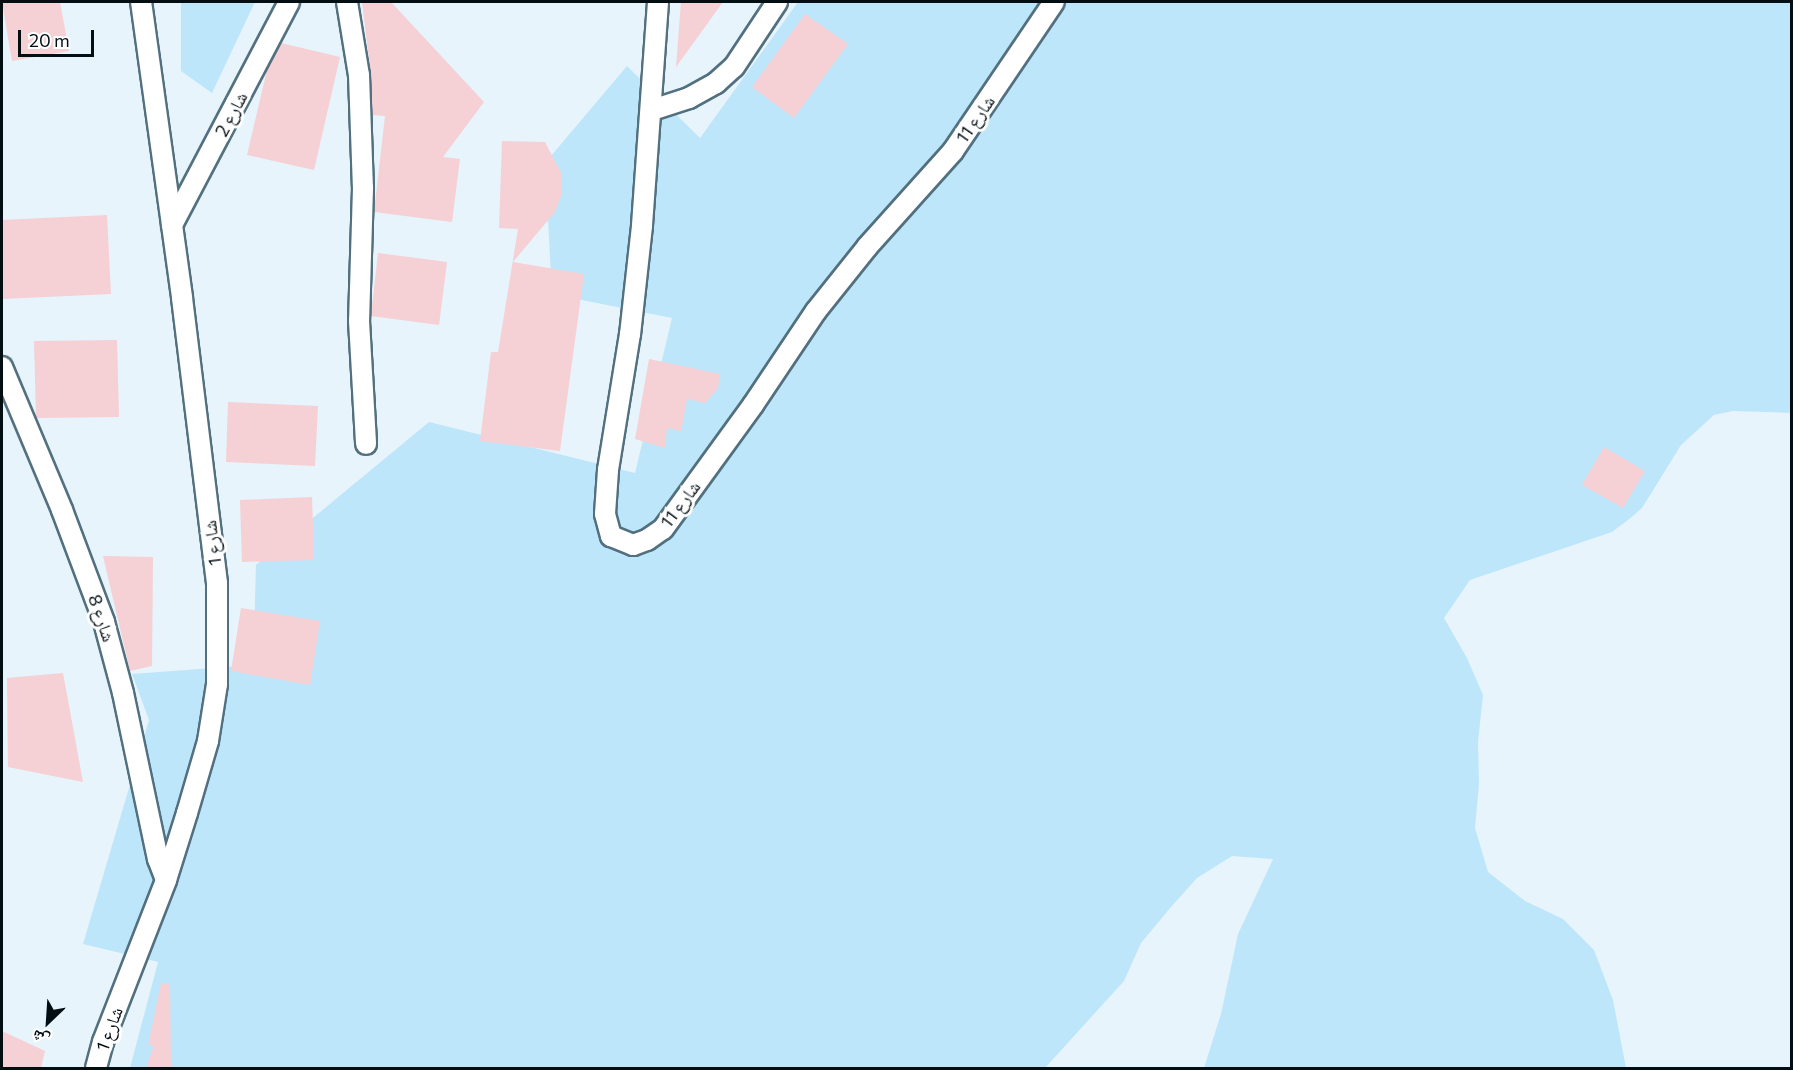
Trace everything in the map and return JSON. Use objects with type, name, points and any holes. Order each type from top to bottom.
[{"type":"street","name":"شارع 1","points":[[96,1068],[103,1042],[166,880],[208,741],[217,684],[217,583],[172,225],[141,2]]},
{"type":"street","name":"شارع 2","points":[[172,225],[289,2]]},
{"type":"street","points":[[347,2],[359,75],[363,188],[359,321],[366,444]]},
{"type":"street","name":"شارع 11","points":[[658,2],[652,110],[630,334],[608,470],[605,514],[611,536],[633,545],[647,540],[663,529],[753,405],[816,311],[867,248],[953,151],[1054,2]]},
{"type":"street","points":[[652,110],[688,98],[716,83],[734,68],[777,2]]},
{"type":"street","name":"شارع 8","points":[[2,368],[62,510],[104,622],[123,693],[158,859],[166,880]]},
{"type":"shaded area","points":[[181,2],[255,2],[212,93],[181,71]]},
{"type":"shaded area","points":[[798,2],[1791,2],[1791,413],[1733,411],[1714,415],[1681,445],[1642,508],[1628,520],[1612,532],[1470,580],[1444,618],[1467,658],[1483,695],[1478,742],[1479,784],[1475,828],[1488,872],[1525,901],[1563,919],[1594,950],[1613,1000],[1626,1068],[1204,1068],[1221,1014],[1238,934],[1273,859],[1232,856],[1197,878],[1171,907],[1141,943],[1124,981],[1045,1068],[130,1068],[158,962],[83,944],[149,720],[132,674],[253,665],[256,565],[429,422],[635,473],[672,318],[552,294],[545,163],[627,66],[700,138]]},
{"type":"building","points":[[2,2],[60,2],[69,51],[12,61]]},
{"type":"building","points":[[362,2],[391,2],[484,102],[443,157],[460,159],[452,222],[374,212],[385,116],[372,115],[371,75]]},
{"type":"building","points":[[681,2],[723,2],[676,67]]},
{"type":"building","points":[[805,14],[848,44],[794,118],[752,87]]},
{"type":"building","points":[[281,43],[340,57],[314,170],[247,155],[267,70]]},
{"type":"building","points":[[502,141],[545,142],[561,173],[562,193],[555,212],[513,262],[584,274],[560,451],[480,441],[491,352],[498,352],[518,229],[499,228]]},
{"type":"building","points":[[107,215],[111,294],[2,299],[2,220]]},
{"type":"building","points":[[378,253],[447,262],[439,325],[371,316]]},
{"type":"building","points":[[117,340],[119,417],[36,418],[34,341]]},
{"type":"building","points":[[649,359],[720,374],[718,388],[705,403],[687,399],[681,431],[667,428],[665,448],[635,439]]},
{"type":"building","points":[[228,402],[318,406],[315,466],[226,462]]},
{"type":"building","points":[[1604,447],[1645,471],[1623,508],[1582,485]]},
{"type":"building","points":[[312,497],[314,560],[242,562],[240,500]]},
{"type":"building","points":[[103,556],[153,557],[152,666],[130,671]]},
{"type":"building","points":[[241,608],[320,621],[310,685],[231,671]]},
{"type":"building","points":[[63,673],[83,782],[8,767],[7,678]]},
{"type":"building","points":[[161,983],[170,984],[171,1068],[146,1068],[154,1045],[148,1045]]},
{"type":"building","points":[[2,1031],[45,1051],[41,1068],[2,1068]]}]
